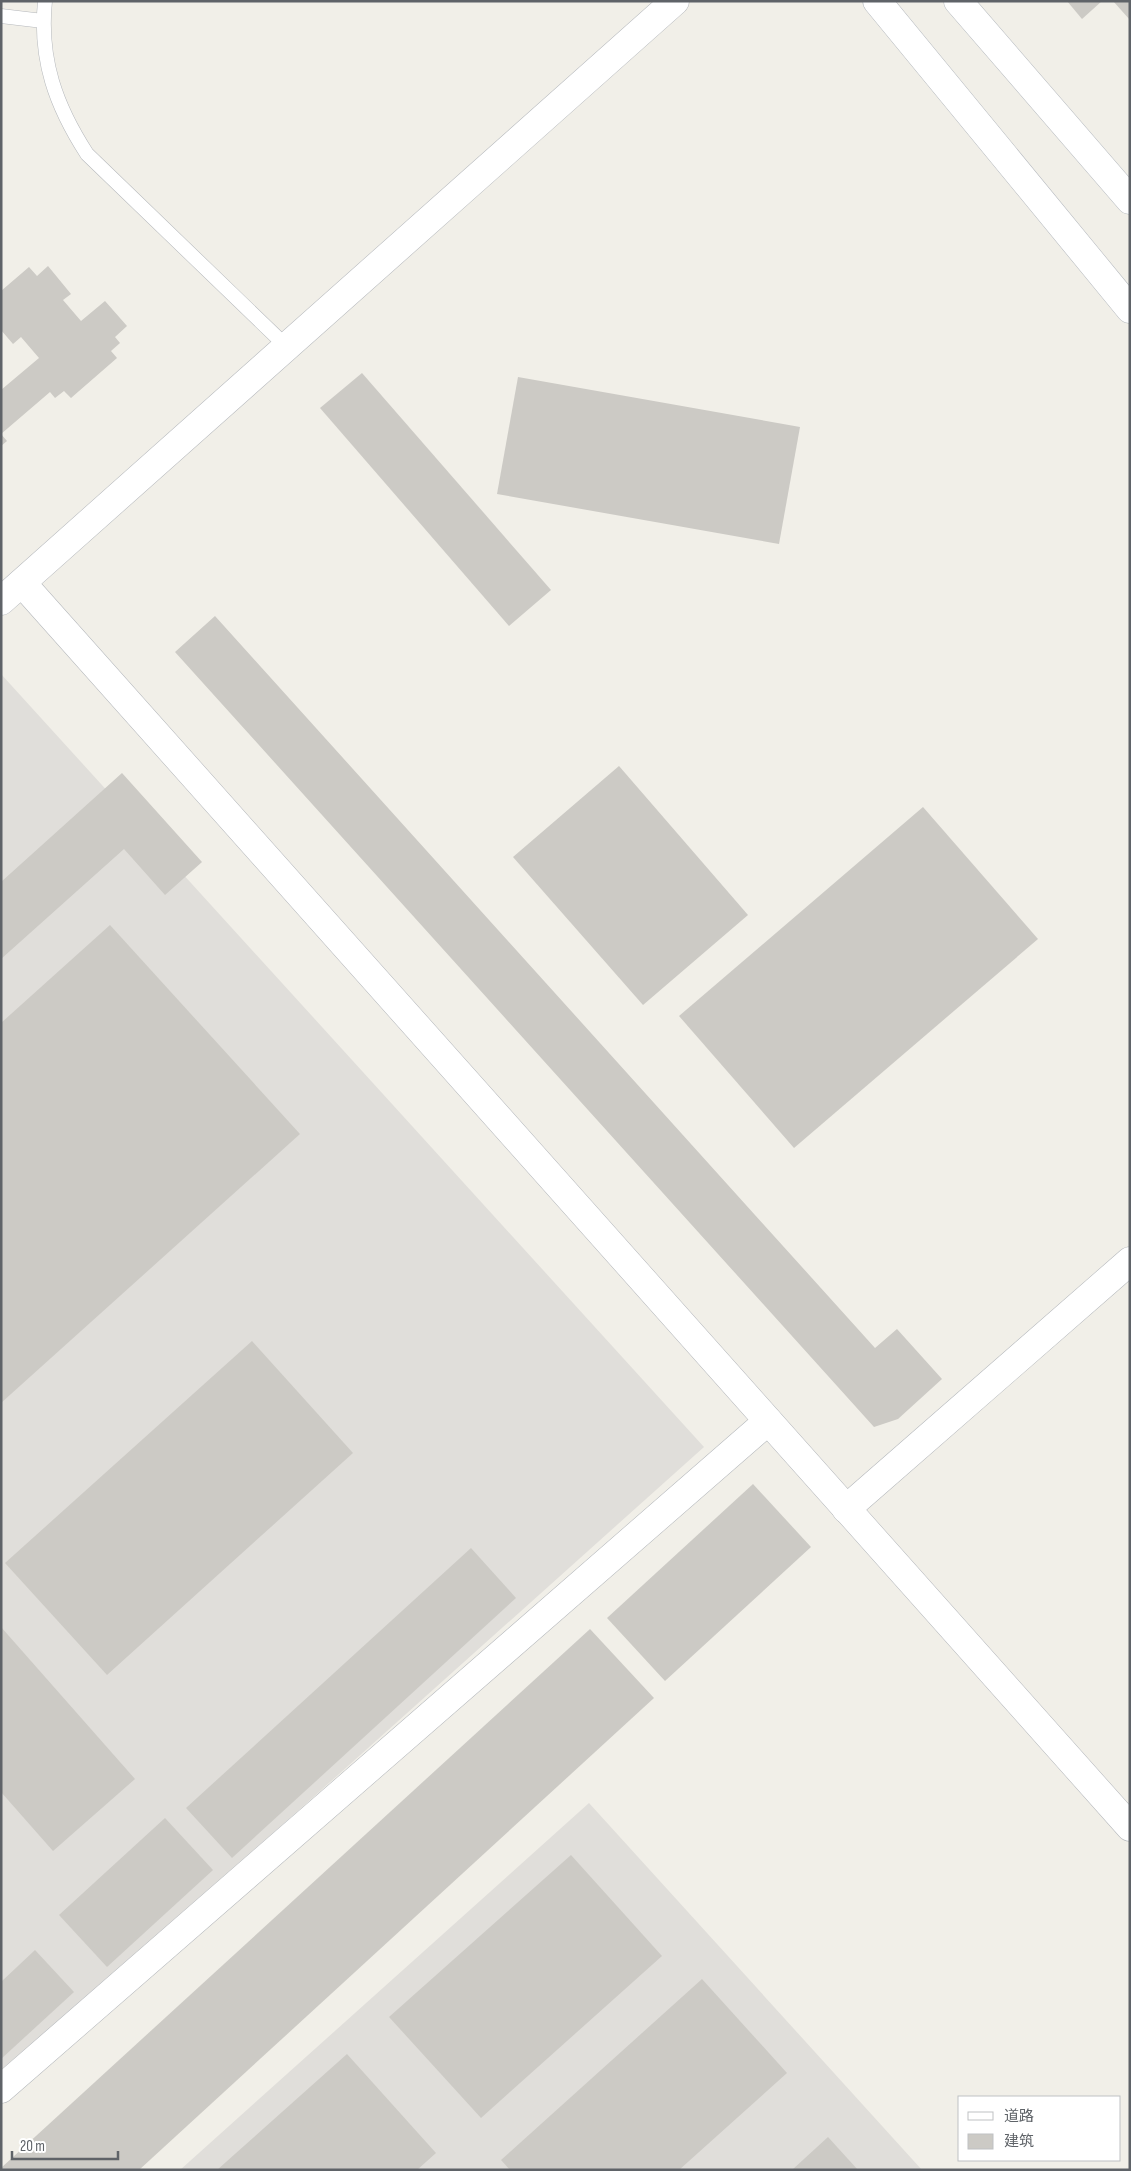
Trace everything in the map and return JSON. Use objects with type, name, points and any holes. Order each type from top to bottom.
[{"type":"street","points":[[1,601],[675,1]]},
{"type":"street","points":[[877,1],[1130,309]]},
{"type":"street","points":[[958,1],[1130,200]]},
{"type":"street","points":[[22,583],[1130,1827]]},
{"type":"street","points":[[846,1509],[1130,1261]]},
{"type":"street","points":[[1,2089],[768,1421]]},
{"type":"lane","points":[[45,1],[43,21],[50,77],[59,104],[87,154],[287,346]]},
{"type":"lane","points":[[1,16],[43,21]]},
{"type":"shaded area","points":[[1,674],[704,1447],[1,2077]]},
{"type":"shaded area","points":[[589,1803],[922,2170],[180,2170]]},
{"type":"building","points":[[1067,1],[1102,1],[1082,19]]},
{"type":"building","points":[[1113,1],[1130,1],[1130,20]]},
{"type":"building","points":[[48,266],[71,294],[63,300],[81,321],[105,301],[127,326],[115,337],[120,343],[111,351],[117,358],[71,398],[64,391],[55,398],[50,392],[1,434],[1,390],[39,358],[21,337],[13,344],[1,330],[1,291],[29,267],[37,276]]},
{"type":"building","points":[[362,373],[551,590],[509,626],[320,408]]},
{"type":"building","points":[[518,377],[800,427],[779,544],[497,494]]},
{"type":"building","points":[[1,434],[7,441],[1,446]]},
{"type":"building","points":[[215,616],[875,1348],[897,1329],[942,1379],[898,1419],[874,1427],[175,652]]},
{"type":"building","points":[[619,766],[748,915],[643,1005],[513,857]]},
{"type":"building","points":[[122,773],[202,862],[165,895],[124,849],[1,959],[1,882]]},
{"type":"building","points":[[923,807],[1038,939],[794,1148],[679,1016]]},
{"type":"building","points":[[110,925],[300,1134],[1,1403],[1,1023]]},
{"type":"building","points":[[252,1341],[353,1453],[107,1675],[5,1563]]},
{"type":"building","points":[[753,1484],[811,1547],[665,1681],[607,1618]]},
{"type":"building","points":[[471,1548],[516,1598],[232,1858],[186,1808]]},
{"type":"building","points":[[1,1627],[135,1779],[53,1851],[1,1792]]},
{"type":"building","points":[[590,1629],[654,1698],[139,2170],[1,2170],[1,2168]]},
{"type":"building","points":[[165,1818],[213,1870],[107,1967],[59,1915]]},
{"type":"building","points":[[571,1855],[662,1956],[481,2118],[389,2017]]},
{"type":"building","points":[[35,1950],[74,1992],[1,2059],[1,1982]]},
{"type":"building","points":[[702,1979],[787,2073],[679,2170],[510,2170],[501,2160]]},
{"type":"building","points":[[347,2054],[436,2153],[417,2170],[217,2170]]},
{"type":"building","points":[[828,2137],[858,2170],[792,2170]]}]
